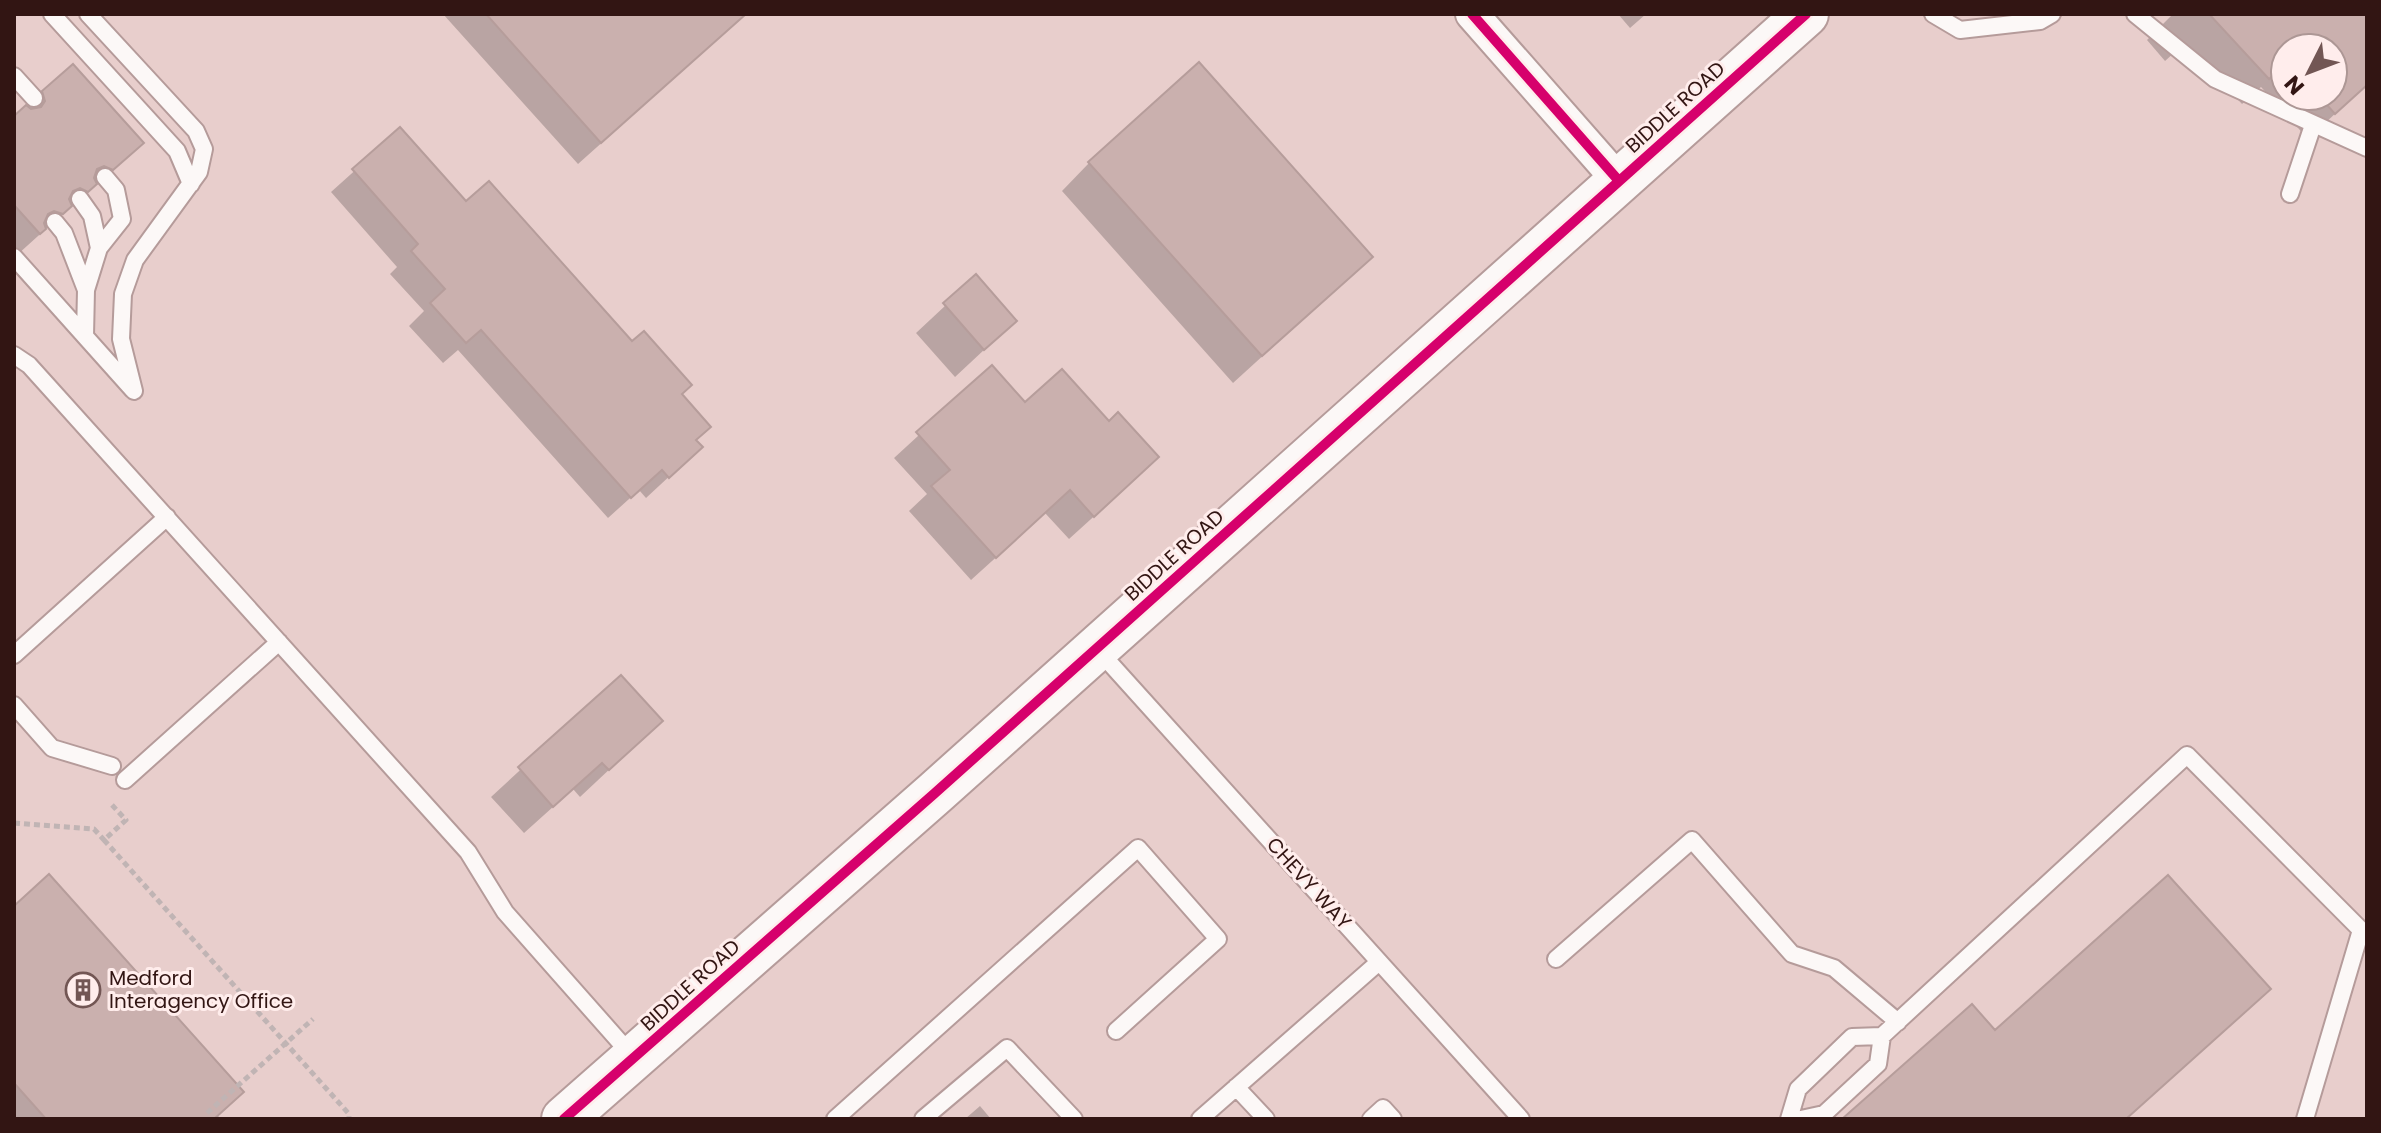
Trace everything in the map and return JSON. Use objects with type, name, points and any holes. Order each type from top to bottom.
[{"type":"main road","name":"BIDDLE ROAD","points":[[564,1119],[1806,14]]},
{"type":"street","points":[[1472,14],[1619,181]]},
{"type":"lane","points":[[52,14],[177,151],[191,184]]},
{"type":"lane","points":[[14,257],[134,391],[121,339],[123,294],[135,260],[199,172],[204,149],[196,131],[88,14]]},
{"type":"lane","points":[[1933,14],[1960,30],[2040,21],[2052,14]]},
{"type":"lane","points":[[2135,14],[2215,79],[2367,148]]},
{"type":"lane","points":[[14,76],[34,98]]},
{"type":"lane","points":[[2290,194],[2313,125]]},
{"type":"lane","points":[[85,336],[86,290],[99,248],[122,219],[116,190],[105,177]]},
{"type":"lane","points":[[80,199],[92,216],[99,248]]},
{"type":"lane","points":[[55,222],[64,233],[86,290]]},
{"type":"lane","points":[[14,355],[29,365],[468,852],[505,912],[635,1059]]},
{"type":"lane","points":[[14,655],[167,517]]},
{"type":"lane","points":[[125,780],[279,642]]},
{"type":"lane","name":"CHEVY WAY","points":[[1097,648],[1521,1119]]},
{"type":"lane","points":[[14,705],[52,748],[112,766]]},
{"type":"lane","points":[[1789,1119],[1798,1089],[1852,1037],[1882,1036],[2187,755],[2361,930],[2307,1113],[2293,1119]]},
{"type":"lane","points":[[1556,959],[1692,840],[1792,954],[1834,968],[1898,1022]]},
{"type":"lane","points":[[835,1119],[1138,848],[1218,939],[1116,1031]]},
{"type":"lane","points":[[1200,1119],[1379,962]]},
{"type":"lane","points":[[1801,1119],[1824,1114],[1878,1064],[1882,1036]]},
{"type":"lane","points":[[923,1119],[1007,1048],[1074,1119]]},
{"type":"lane","points":[[1236,1087],[1266,1119]]},
{"type":"lane","points":[[1371,1119],[1383,1108],[1393,1119]]},
{"type":"path","points":[[104,840],[126,820],[106,797]]},
{"type":"path","points":[[14,823],[94,829],[349,1114],[349,1119]]},
{"type":"path","points":[[207,1113],[313,1019]]},
{"type":"building","points":[[486,14],[746,14],[601,143]]},
{"type":"building","points":[[2209,14],[2367,14],[2367,85],[2349,101],[2349,32],[2269,32],[2269,79]]},
{"type":"building","points":[[1199,62],[1373,257],[1262,356],[1088,162]]},
{"type":"building","points":[[73,64],[144,143],[113,170],[104,166],[97,169],[94,178],[97,184],[88,192],[80,188],[73,191],[69,199],[72,206],[63,214],[54,211],[48,214],[44,223],[46,229],[40,234],[14,205],[14,116],[26,105],[31,109],[41,107],[45,101],[42,91]]},
{"type":"building","points":[[400,127],[466,201],[489,181],[632,341],[644,331],[692,385],[682,394],[711,427],[696,440],[703,447],[669,478],[662,470],[631,498],[481,330],[466,343],[430,303],[445,289],[411,251],[418,244],[352,169]]},
{"type":"building","points":[[976,274],[1017,321],[984,350],[943,303]]},
{"type":"building","points":[[992,365],[1025,402],[1062,369],[1109,421],[1118,412],[1159,457],[1094,517],[1070,490],[996,558],[931,486],[950,470],[916,432]]},
{"type":"building","points":[[621,675],[663,721],[609,770],[602,763],[553,807],[518,767]]},
{"type":"building","name":"Medford Interagency Office","points":[[49,874],[244,1092],[214,1119],[46,1119],[14,1083],[14,906]]},
{"type":"building","points":[[2168,875],[2271,989],[2126,1119],[1842,1119],[1972,1004],[1995,1030]]},
{"type":"cycle path","points":[[1472,14],[1619,181]]},
{"type":"cycle path","points":[[564,1119],[935,793],[1806,14]]},
{"type":"place","name":"Medford Interagency Office","points":[[83,990]]}]
